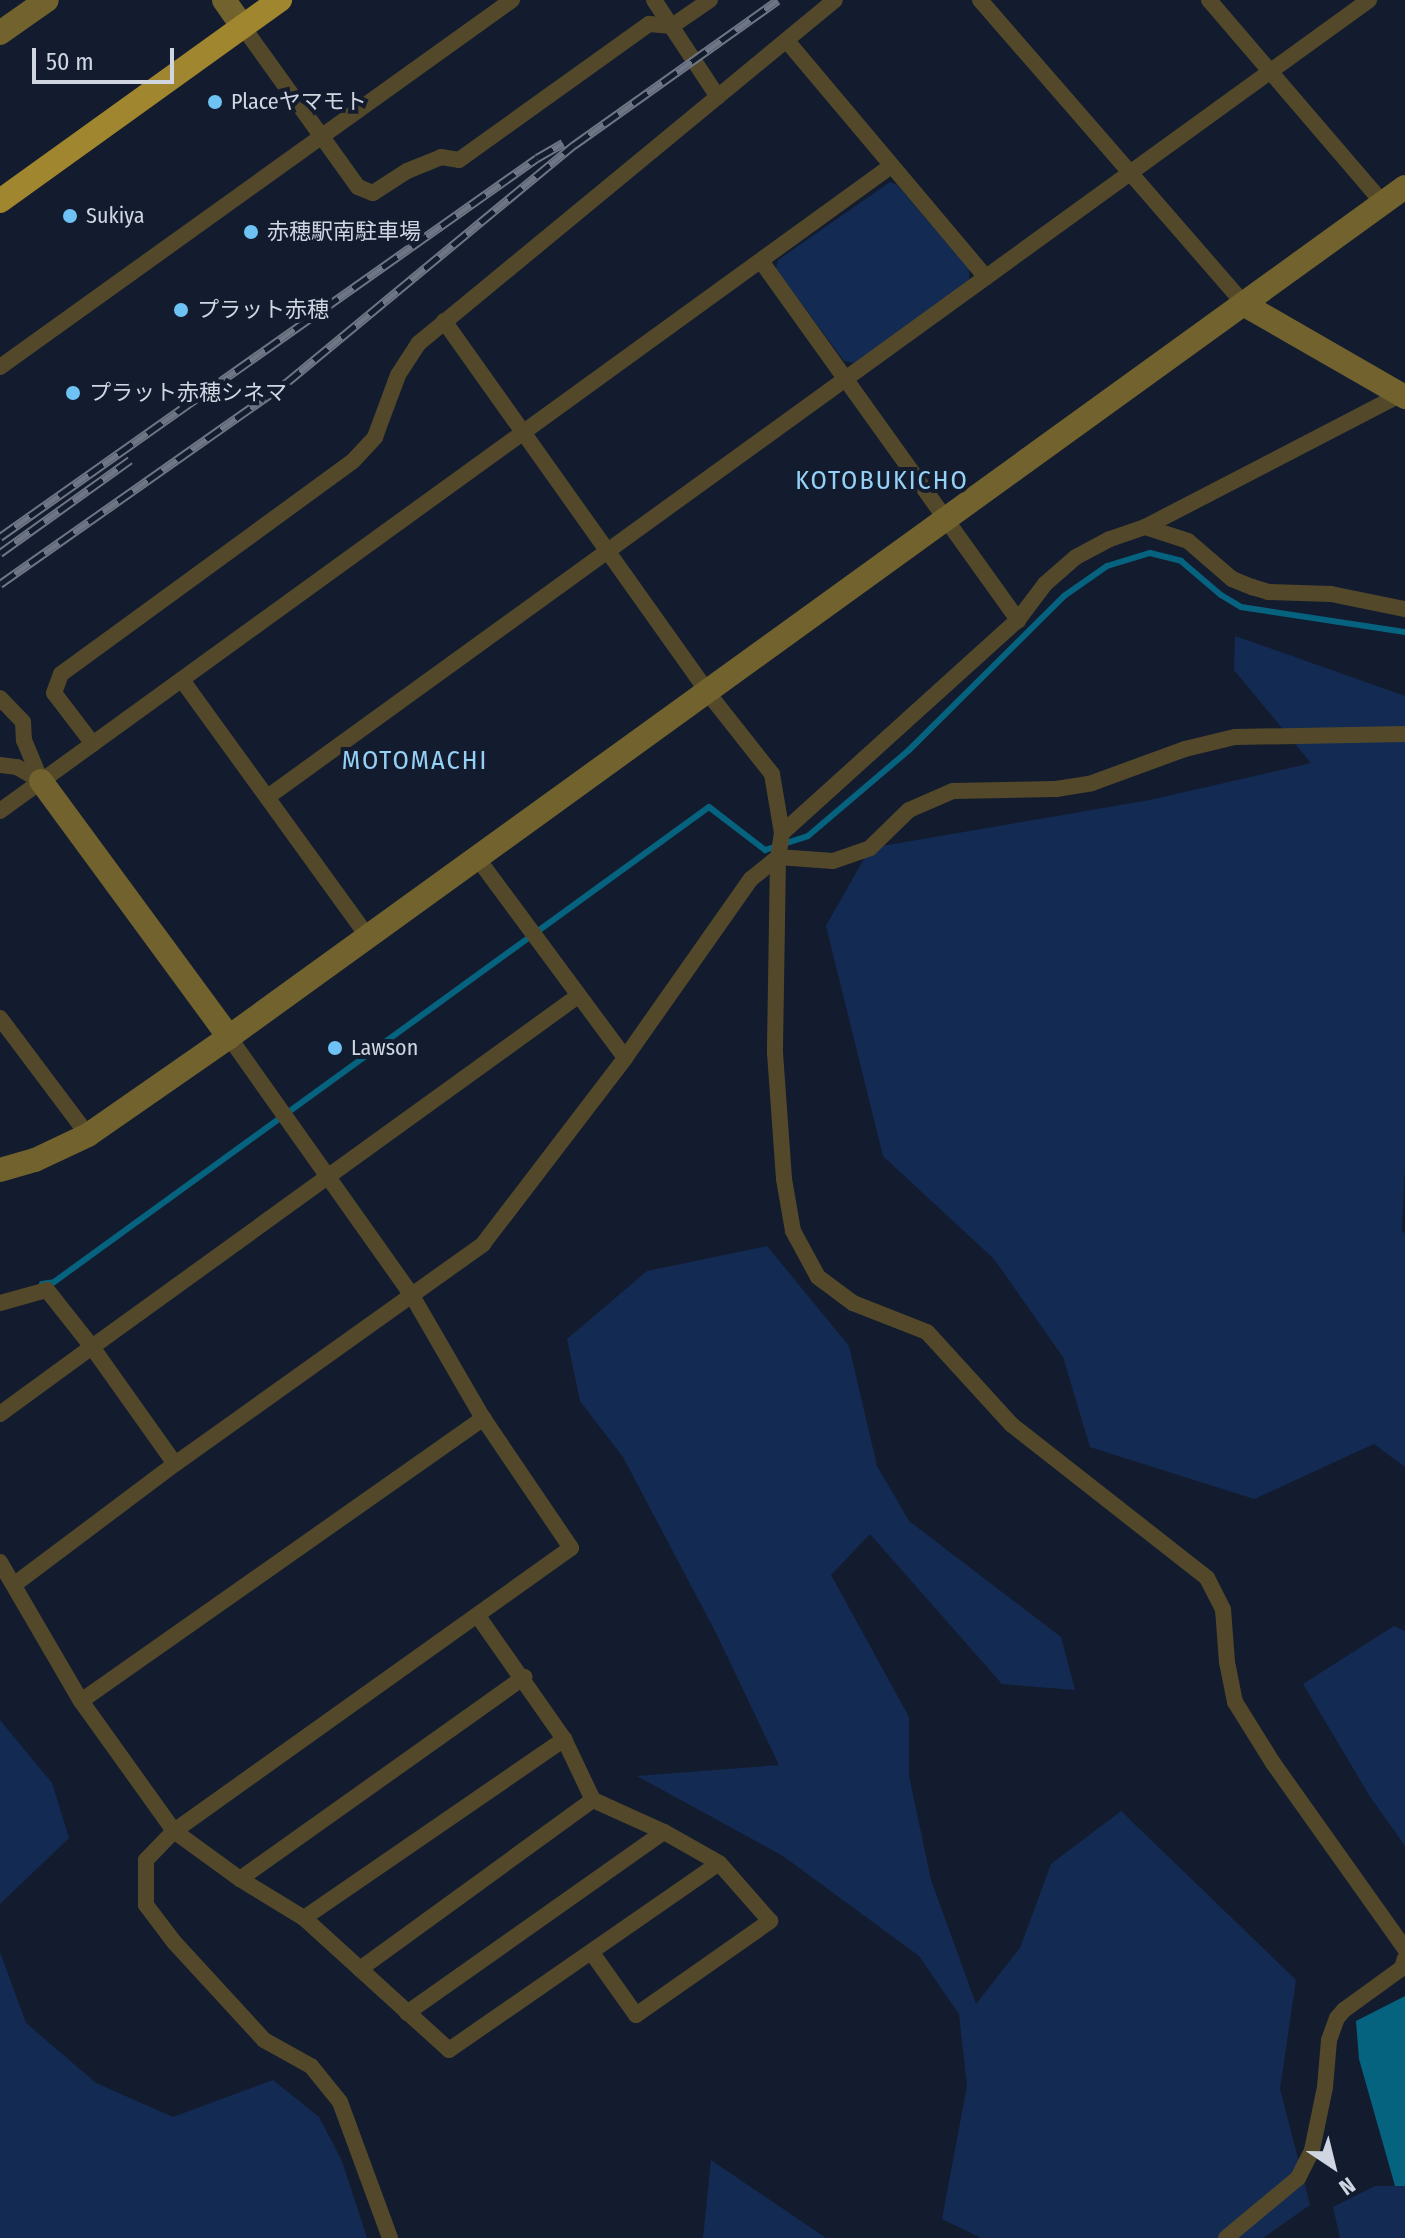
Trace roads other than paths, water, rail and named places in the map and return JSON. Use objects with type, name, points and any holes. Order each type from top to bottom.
[{"type":"highway","points":[[0,201],[280,0]]},
{"type":"street","points":[[0,33],[47,0]]},
{"type":"street","points":[[224,0],[358,187],[373,193],[407,171],[441,157],[459,160],[649,24],[672,26],[710,0]]},
{"type":"street","points":[[0,367],[512,0]]},
{"type":"street","points":[[654,0],[718,97]]},
{"type":"street","points":[[93,744],[54,693],[61,674],[353,461],[375,437],[398,375],[419,343],[835,0]]},
{"type":"street","points":[[980,0],[1245,305],[1404,394]]},
{"type":"street","points":[[1209,0],[1383,203]]},
{"type":"street","points":[[269,796],[1369,0]]},
{"type":"street","points":[[787,41],[986,277]]},
{"type":"street","points":[[0,811],[891,166]]},
{"type":"street","points":[[0,1170],[35,1160],[88,1135],[229,1037],[1405,187]]},
{"type":"street","points":[[761,261],[1018,620]]},
{"type":"street","points":[[444,321],[708,693],[772,774],[782,833],[778,857],[775,1053],[784,1179],[793,1231],[818,1277],[853,1303],[927,1332],[1012,1425],[1207,1578],[1223,1609],[1227,1662],[1235,1702],[1273,1763],[1405,1949]]},
{"type":"street","points":[[782,833],[1018,620],[1045,584],[1076,557],[1110,539],[1145,527],[1404,394]]},
{"type":"street","points":[[1145,527],[1188,541],[1232,579],[1260,590],[1331,594],[1405,609]]},
{"type":"street","points":[[182,680],[269,796],[368,937]]},
{"type":"street","points":[[0,698],[23,722],[24,740],[41,781],[229,1037],[411,1294],[483,1418],[571,1548],[174,1831],[146,1860],[146,1905],[227,2003],[264,2040],[311,2066],[340,2102],[390,2238]]},
{"type":"street","points":[[15,1584],[175,1464],[483,1244],[625,1058],[751,879],[778,857],[833,861],[870,848],[909,810],[953,791],[1056,789],[1092,783],[1185,749],[1235,737],[1405,734]]},
{"type":"street","points":[[0,765],[17,767],[41,781]]},
{"type":"street","points":[[478,859],[625,1058]]},
{"type":"street","points":[[0,1414],[578,996]]},
{"type":"street","points":[[0,1018],[88,1135]]},
{"type":"street","points":[[0,1303],[47,1290],[92,1347],[175,1464]]},
{"type":"street","points":[[81,1701],[483,1418]]},
{"type":"street","points":[[0,1562],[81,1701],[174,1831],[240,1879],[304,1918],[449,2050],[719,1863]]},
{"type":"street","points":[[478,1616],[524,1677],[564,1739],[593,1800],[664,1832],[719,1863],[770,1921],[636,2015],[592,1953]]},
{"type":"street","points":[[240,1879],[524,1677]]},
{"type":"street","points":[[304,1918],[564,1739]]},
{"type":"street","points":[[360,1969],[593,1800]]},
{"type":"street","points":[[407,2013],[664,1832]]},
{"type":"street","points":[[1226,2238],[1298,2178],[1312,2150],[1325,2087],[1329,2040],[1337,2018],[1402,1968],[1405,1958]]},
{"type":"waterway","points":[[42,1284],[54,1282],[709,807],[765,850],[808,836],[909,750],[1064,596],[1107,566],[1150,553],[1181,561],[1221,595],[1241,607],[1405,632]]},
{"type":"railway","points":[[0,584],[286,383],[574,145],[778,0]]},
{"type":"railway","points":[[0,537],[537,158],[563,143]]},
{"type":"railway","points":[[0,553],[130,460]]},
{"type":"place","name":"Placeヤマモト","points":[[215,102]]},
{"type":"place","name":"Sukiya","points":[[70,216]]},
{"type":"place","name":"赤穂駅南駐車場","points":[[251,232]]},
{"type":"place","name":"プラット赤穂","points":[[181,310]]},
{"type":"place","name":"プラット赤穂シネマ","points":[[73,393]]},
{"type":"place","name":"Lawson","points":[[335,1048]]},
{"type":"district","name":"KOTOBUKICHO","points":[[882,481]]},
{"type":"district","name":"MOTOMACHI","points":[[415,761]]}]
